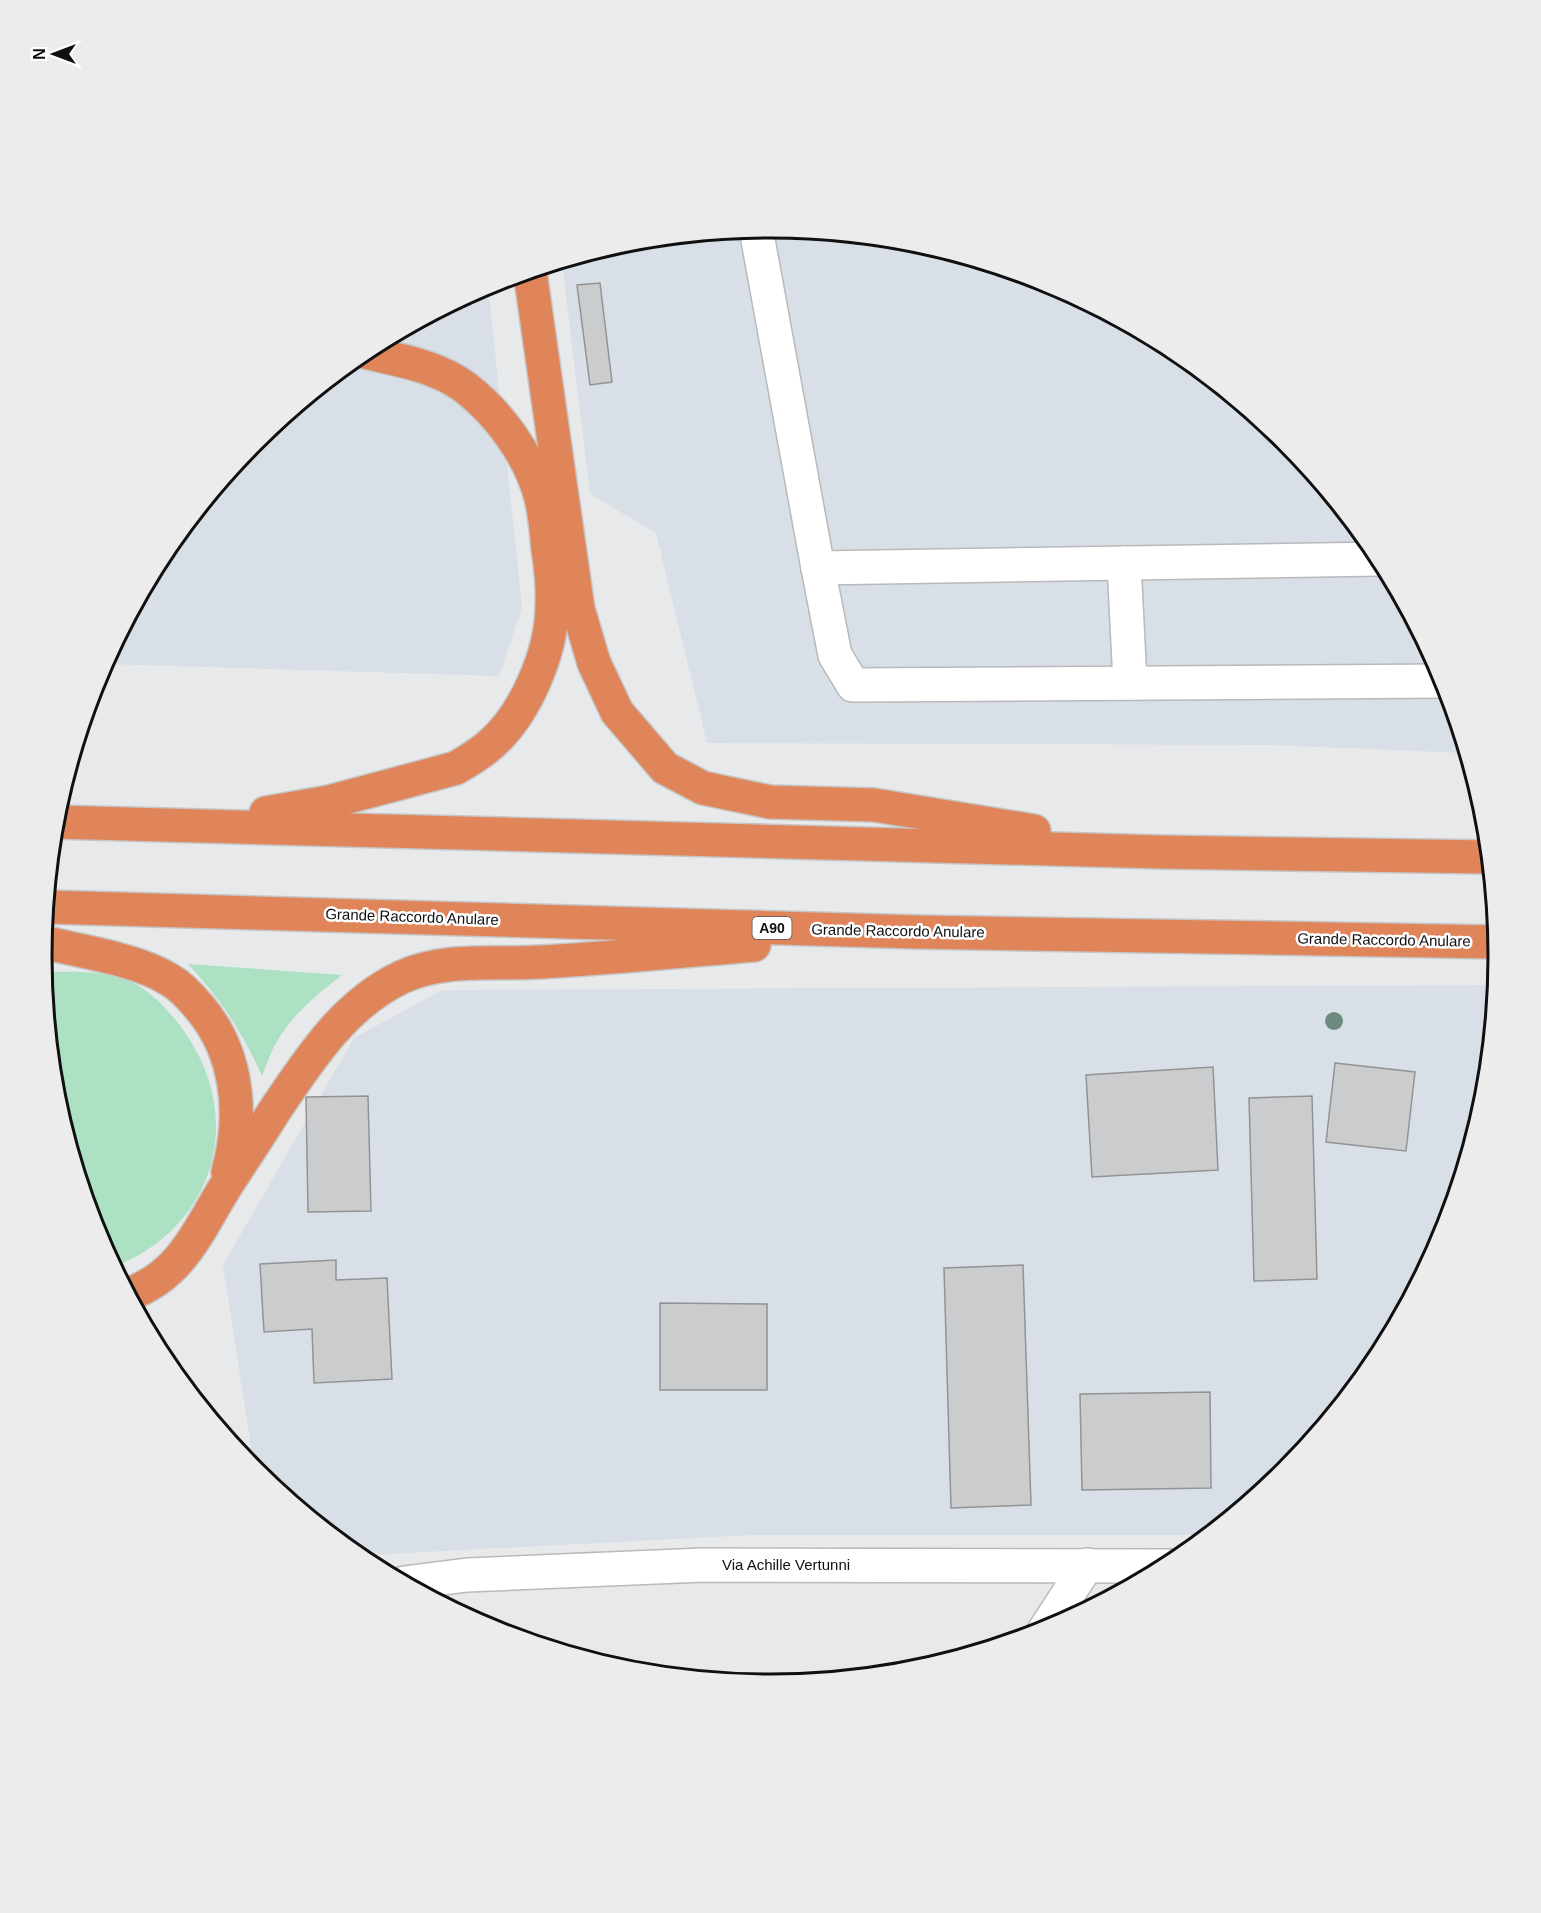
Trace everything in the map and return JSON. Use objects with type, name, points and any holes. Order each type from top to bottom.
[{"type":"highway","points":[[531,280],[578,609],[594,663],[617,712],[665,768],[703,788],[770,802],[874,805],[1160,852]]},
{"type":"highway","points":[[99,823],[245,816],[329,802],[456,768],[491,745],[521,707],[535,679],[545,651],[552,610],[550,563],[543,510],[532,472],[512,438],[496,418],[465,388],[420,364],[379,355]]},
{"type":"highway","points":[[65,822],[1160,852],[1481,857]]},
{"type":"highway","name":"Grande Raccordo Anulare","points":[[54,907],[917,932],[1488,942]]},
{"type":"highway","points":[[136,1291],[152,1284],[169,1271],[200,1233],[223,1191],[300,1073],[326,1040],[365,1000],[414,971],[460,963],[510,964],[561,961],[917,932]]},
{"type":"highway","points":[[53,944],[150,970],[181,987],[204,1013],[225,1048],[235,1094],[237,1116],[235,1139],[223,1191]]},
{"type":"street","points":[[758,239],[835,656],[853,685],[1434,681]]},
{"type":"street","points":[[818,568],[1368,559]]},
{"type":"street","points":[[1124,563],[1130,683]]},
{"type":"street","name":"Via Achille Vertunni","points":[[417,1581],[467,1575],[703,1565],[1149,1566]]},
{"type":"street","points":[[1054,1616],[1087,1565]]},
{"type":"shaded area","points":[[770,238],[864,245],[911,252],[956,263],[1045,293],[1130,335],[1208,387],[1278,449],[1340,519],[1392,598],[1434,682],[1458,753],[1267,745],[707,743],[656,533],[590,494],[563,270],[630,252],[724,240]]},
{"type":"shaded area","points":[[489,296],[522,607],[499,676],[115,664],[149,597],[174,558],[201,519],[263,449],[333,387],[372,360],[412,335]]},
{"type":"shaded area","points":[[1487,985],[1475,1097],[1464,1142],[1434,1231],[1392,1316],[1340,1394],[1310,1430],[1244,1496],[1195,1535],[752,1535],[375,1555],[333,1526],[297,1496],[252,1452],[223,1265],[354,1038],[442,990]]},
{"type":"green space","points":[[188,964],[342,975],[292,1020],[276,1042],[262,1076],[230,1017]]},
{"type":"green space","points":[[53,972],[105,974],[125,979],[143,988],[174,1018],[186,1034],[204,1068],[214,1102],[216,1136],[210,1169],[196,1199],[175,1227],[148,1249],[122,1263],[91,1187],[66,1097],[59,1050]]},
{"type":"building","points":[[600,283],[612,382],[590,385],[577,285]]},
{"type":"building","points":[[1335,1063],[1415,1072],[1406,1151],[1326,1142]]},
{"type":"building","points":[[1213,1067],[1218,1170],[1092,1177],[1086,1075]]},
{"type":"building","points":[[368,1096],[371,1211],[308,1212],[306,1097]]},
{"type":"building","points":[[1312,1096],[1317,1279],[1254,1281],[1249,1098]]},
{"type":"building","points":[[336,1260],[336,1280],[387,1278],[392,1379],[314,1383],[312,1329],[264,1332],[260,1264]]},
{"type":"building","points":[[1023,1265],[1031,1505],[951,1508],[944,1268]]},
{"type":"building","points":[[660,1303],[767,1304],[767,1390],[660,1390]]},
{"type":"building","points":[[1210,1392],[1211,1488],[1082,1490],[1080,1394]]}]
